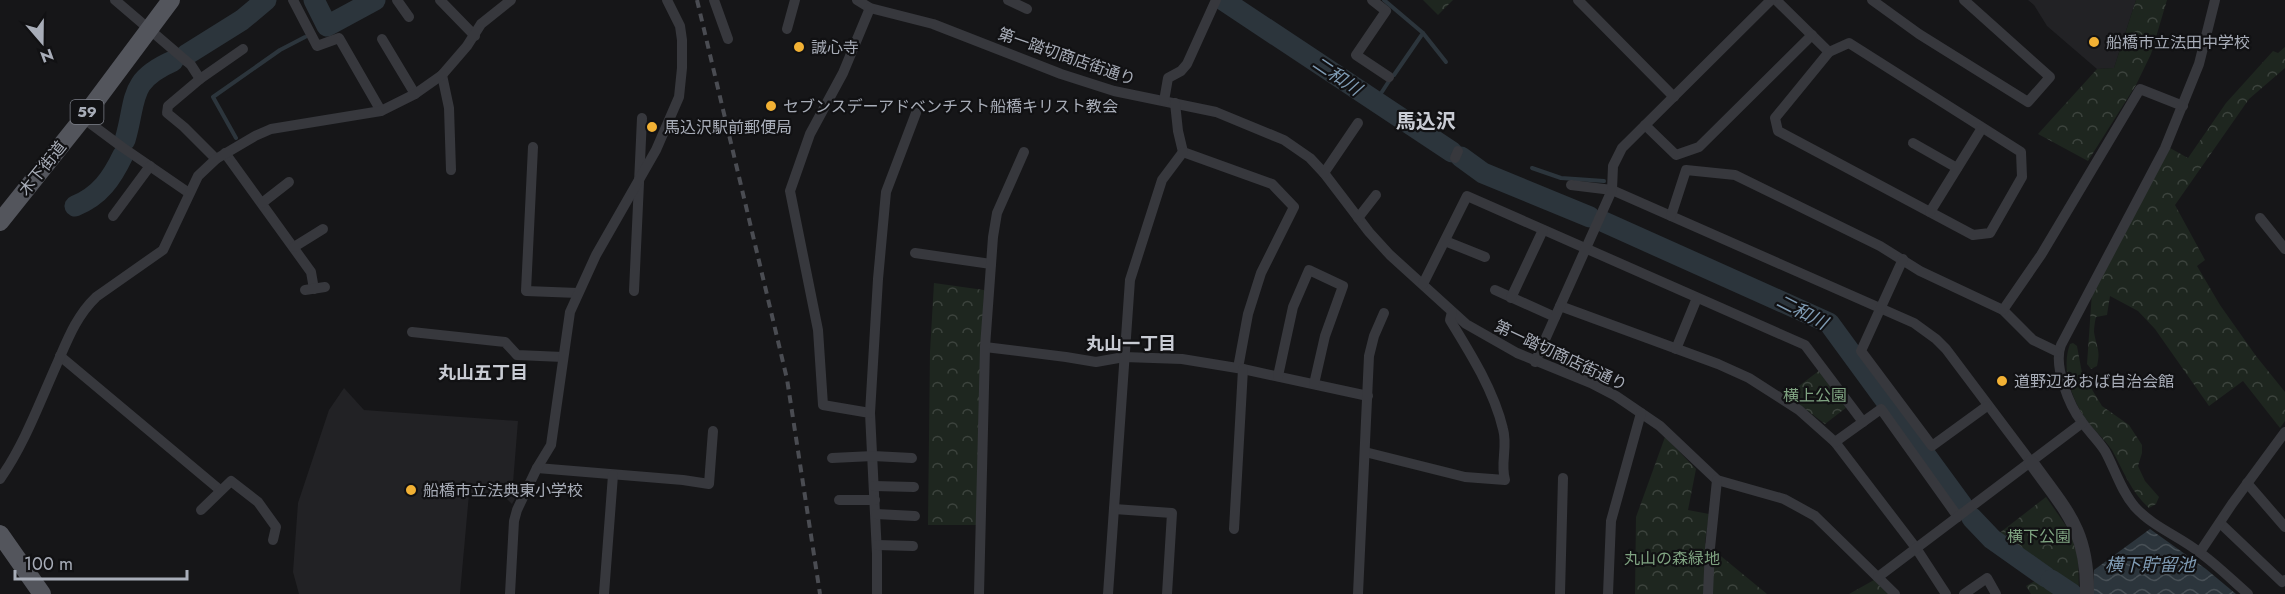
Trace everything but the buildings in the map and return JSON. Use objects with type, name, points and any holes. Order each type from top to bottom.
[{"type":"main road","name":"木下街道","points":[[0,222],[171,0]]},
{"type":"main road","points":[[0,534],[42,594]]},
{"type":"street","points":[[115,0],[191,65],[200,79]]},
{"type":"street","points":[[293,0],[317,46],[339,38],[381,111]]},
{"type":"street","points":[[397,0],[409,17]]},
{"type":"street","points":[[440,0],[475,36]]},
{"type":"street","points":[[0,479],[29,426],[75,322],[87,305],[163,250],[169,242],[198,176],[221,156],[271,129],[381,111],[416,94],[442,75],[489,17],[511,0]]},
{"type":"street","points":[[510,594],[514,521],[537,468],[551,445],[570,312],[596,255],[639,184],[679,97],[682,40],[680,26],[667,0]]},
{"type":"street","points":[[714,0],[728,39]]},
{"type":"street","points":[[787,29],[795,0]]},
{"type":"street","name":"第一踏切商店街通り","points":[[857,0],[870,8],[933,24],[1061,74],[1114,91],[1216,112],[1284,140],[1299,149],[1324,173],[1390,255],[1452,312],[1484,335],[1535,362],[1604,389],[1660,426],[1717,480],[1784,499],[1800,506],[1815,516],[1895,594]]},
{"type":"street","points":[[1008,0],[1027,9]]},
{"type":"street","points":[[1372,0],[1386,11],[1356,55],[1389,77]]},
{"type":"street","points":[[1578,0],[1674,97]]},
{"type":"street","points":[[1535,362],[1612,190],[1613,166],[1622,148],[1771,0]]},
{"type":"street","points":[[1776,0],[1829,52]]},
{"type":"street","points":[[1872,0],[1919,34],[2028,102],[2050,77],[1964,0]]},
{"type":"street","points":[[2216,0],[2199,64],[2165,148],[2083,300],[2058,352],[2060,375],[2082,423],[2098,440],[2135,507],[2152,522],[2200,552],[2248,594]]},
{"type":"street","points":[[1183,152],[1169,102],[1168,78],[1181,71],[1187,64],[1215,1]]},
{"type":"street","points":[[870,8],[843,74],[810,134],[790,191],[818,330],[823,405],[870,413]]},
{"type":"street","points":[[1645,125],[1676,155],[1699,147],[1812,35]]},
{"type":"street","points":[[382,39],[416,94]]},
{"type":"street","points":[[1849,43],[1982,128],[2021,152],[2022,177],[1989,233],[1973,235],[1778,131],[1775,118],[1829,52],[1849,43]]},
{"type":"street","points":[[243,49],[200,79],[168,106],[166,113],[221,156],[262,203],[311,272],[314,289]]},
{"type":"street","points":[[442,75],[449,108],[451,170]]},
{"type":"street","points":[[2003,310],[2041,255],[2140,89],[2183,106]]},
{"type":"street","points":[[877,594],[876,514],[870,413],[878,279],[886,192],[916,113]]},
{"type":"street","points":[[83,117],[189,193]]},
{"type":"street","points":[[634,291],[642,118]]},
{"type":"street","points":[[1324,173],[1358,123]]},
{"type":"street","points":[[1930,212],[1982,128]]},
{"type":"street","points":[[1913,143],[1958,168]]},
{"type":"street","points":[[533,147],[526,291],[578,293]]},
{"type":"street","points":[[979,594],[985,347],[990,264],[997,213],[1024,152]]},
{"type":"street","points":[[1108,594],[1130,280],[1162,180],[1183,152]]},
{"type":"street","points":[[1183,152],[1272,184],[1294,207],[1261,273],[1248,314],[1240,368],[1234,529]]},
{"type":"street","points":[[113,216],[150,166]]},
{"type":"street","points":[[1671,216],[1686,170],[1735,175],[1880,246],[1920,271],[2003,310],[2033,340],[2058,352]]},
{"type":"street","points":[[262,203],[289,182]]},
{"type":"street","points":[[1571,185],[1612,190],[1880,306],[1914,323],[1936,339],[2031,462],[2076,527],[2086,560],[2087,594]]},
{"type":"street","points":[[1358,218],[1376,195]]},
{"type":"street","points":[[1423,284],[1467,196],[1805,345],[1863,422]]},
{"type":"street","points":[[2260,218],[2285,249]]},
{"type":"street","points":[[294,247],[323,229]]},
{"type":"street","points":[[1511,298],[1543,230]]},
{"type":"street","points":[[1445,241],[1485,257]]},
{"type":"street","points":[[915,253],[990,264]]},
{"type":"street","points":[[1903,259],[1861,351],[1932,446],[1987,406]]},
{"type":"street","points":[[1278,376],[1293,307],[1309,270],[1343,286],[1325,336],[1314,384]]},
{"type":"street","points":[[1494,290],[1555,317]]},
{"type":"street","points":[[1676,349],[1697,298]]},
{"type":"street","points":[[1560,306],[1718,364],[1749,378],[1799,410],[1835,442],[1916,548],[1946,594]]},
{"type":"street","points":[[1365,452],[1466,477],[1505,480],[1502,463],[1505,443],[1498,411],[1478,368],[1450,320],[1452,312]]},
{"type":"street","points":[[1358,594],[1369,356],[1374,336],[1384,313]]},
{"type":"street","points":[[412,332],[506,342],[517,355],[562,357]]},
{"type":"street","points":[[985,347],[1096,362],[1124,357],[1182,359],[1240,368],[1368,396]]},
{"type":"street","points":[[60,356],[220,490]]},
{"type":"street","points":[[1835,442],[1881,409],[1960,515]]},
{"type":"street","points":[[1608,594],[1611,521],[1641,413]]},
{"type":"street","points":[[1878,577],[2082,423]]},
{"type":"street","points":[[537,468],[709,484],[713,431]]},
{"type":"street","points":[[2200,552],[2247,483],[2284,436]]},
{"type":"street","points":[[832,458],[873,456],[912,458]]},
{"type":"street","points":[[604,594],[613,475]]},
{"type":"street","points":[[1560,594],[1563,478]]},
{"type":"street","points":[[1708,594],[1717,480]]},
{"type":"street","points":[[201,510],[231,481],[258,501],[276,527],[273,540]]},
{"type":"street","points":[[2247,483],[2285,527]]},
{"type":"street","points":[[874,486],[914,487]]},
{"type":"street","points":[[839,500],[875,500]]},
{"type":"street","points":[[1114,508],[1172,513],[1167,594]]},
{"type":"street","points":[[876,514],[915,516]]},
{"type":"street","points":[[2220,523],[2282,582],[2285,580]]},
{"type":"street","points":[[877,545],[914,546]]},
{"type":"street","points":[[1964,594],[1987,578],[1996,594]]},
{"type":"shaded area","name":"船橋市立法田中学校","points":[[2028,0],[2136,0],[2114,68],[2097,69],[2047,26],[2034,5]]},
{"type":"shaded area","name":"船橋市立法典東小学校","points":[[344,388],[364,410],[518,421],[513,483],[522,486],[512,504],[505,497],[469,494],[460,594],[299,594],[293,572],[298,503],[329,410]]},
{"type":"green space","points":[[1423,0],[1453,0],[1438,15]]},
{"type":"green space","points":[[2136,0],[2167,0],[2151,54],[2136,85],[2088,161],[2038,134],[2097,69],[2114,68]]},
{"type":"green space","points":[[2285,47],[2285,68],[2249,99],[2175,205],[2205,260],[2197,266],[2220,305],[2285,392],[2285,421],[2280,428],[2243,381],[2209,406],[2155,329],[2138,311],[2110,296],[2107,315],[2096,317],[2095,320],[2097,366],[2091,369],[2087,364],[2092,292],[2170,148],[2188,158],[2226,103],[2273,51],[2278,53]]},
{"type":"green space","points":[[934,283],[984,290],[977,525],[928,525],[930,352]]},
{"type":"green space","points":[[2070,344],[2077,346],[2082,373],[2102,406],[2129,425],[2142,445],[2138,466],[2145,481],[2159,497],[2156,504],[2149,508],[2132,488],[2112,450],[2088,422],[2075,401],[2067,372],[2067,353]]},
{"type":"green space","name":"横上公園","points":[[1820,370],[1847,407],[1825,424],[1787,395]]},
{"type":"green space","name":"丸山の森緑地","points":[[1665,437],[1696,469],[1688,510],[1709,514],[1705,543],[1767,594],[1635,594],[1636,517]]},
{"type":"green space","name":"横下公園","points":[[2046,497],[2069,530],[2078,555],[2079,593],[1993,538]]},
{"type":"green space","name":"横下公園","points":[[2040,578],[2064,594],[2031,594],[2026,586]]},
{"type":"green space","points":[[1874,580],[1888,594],[1849,594]]},
{"type":"water","name":"横下貯留池","points":[[2150,529],[2206,569],[2236,594],[2093,594],[2094,570]]},
{"type":"waterway","name":"二和川","points":[[186,55],[242,20],[266,0]]},
{"type":"waterway","name":"二和川","points":[[314,0],[327,26],[375,0]]},
{"type":"waterway","name":"二和川","points":[[1223,0],[1452,152]]},
{"type":"waterway","points":[[1384,0],[1423,33],[1394,75]]},
{"type":"waterway","points":[[1423,33],[1446,62]]},
{"type":"waterway","points":[[236,138],[213,97],[280,50],[305,37]]},
{"type":"waterway","name":"二和川","points":[[125,140],[133,103],[141,84],[158,68],[173,61]]},
{"type":"waterway","points":[[1376,101],[1389,81]]},
{"type":"waterway","name":"二和川","points":[[75,206],[98,192],[123,155]]},
{"type":"waterway","name":"二和川","points":[[1461,157],[1483,173],[1590,217]]},
{"type":"waterway","points":[[1532,168],[1561,178],[1604,181]]},
{"type":"waterway","name":"二和川","points":[[1604,222],[1829,323],[1962,505]]},
{"type":"waterway","name":"二和川","points":[[1972,518],[1992,539],[2046,577]]},
{"type":"waterway","name":"二和川","points":[[2051,580],[2072,594]]},
{"type":"railway","points":[[697,0],[787,379],[820,594]]},
{"type":"place","name":"船橋市立法田中学校","points":[[2094,42]]},
{"type":"place","name":"誠心寺","points":[[799,47]]},
{"type":"place","name":"セブンスデーアドベンチスト船橋キリスト教会","points":[[771,106]]},
{"type":"place","name":"馬込沢駅前郵便局","points":[[652,127]]},
{"type":"place","name":"道野辺あおば自治会館","points":[[2002,381]]},
{"type":"place","name":"船橋市立法典東小学校","points":[[411,490]]},
{"type":"district","name":"馬込沢","points":[[1426,121]]},
{"type":"district","name":"丸山一丁目","points":[[1131,344]]},
{"type":"district","name":"丸山五丁目","points":[[483,373]]}]
